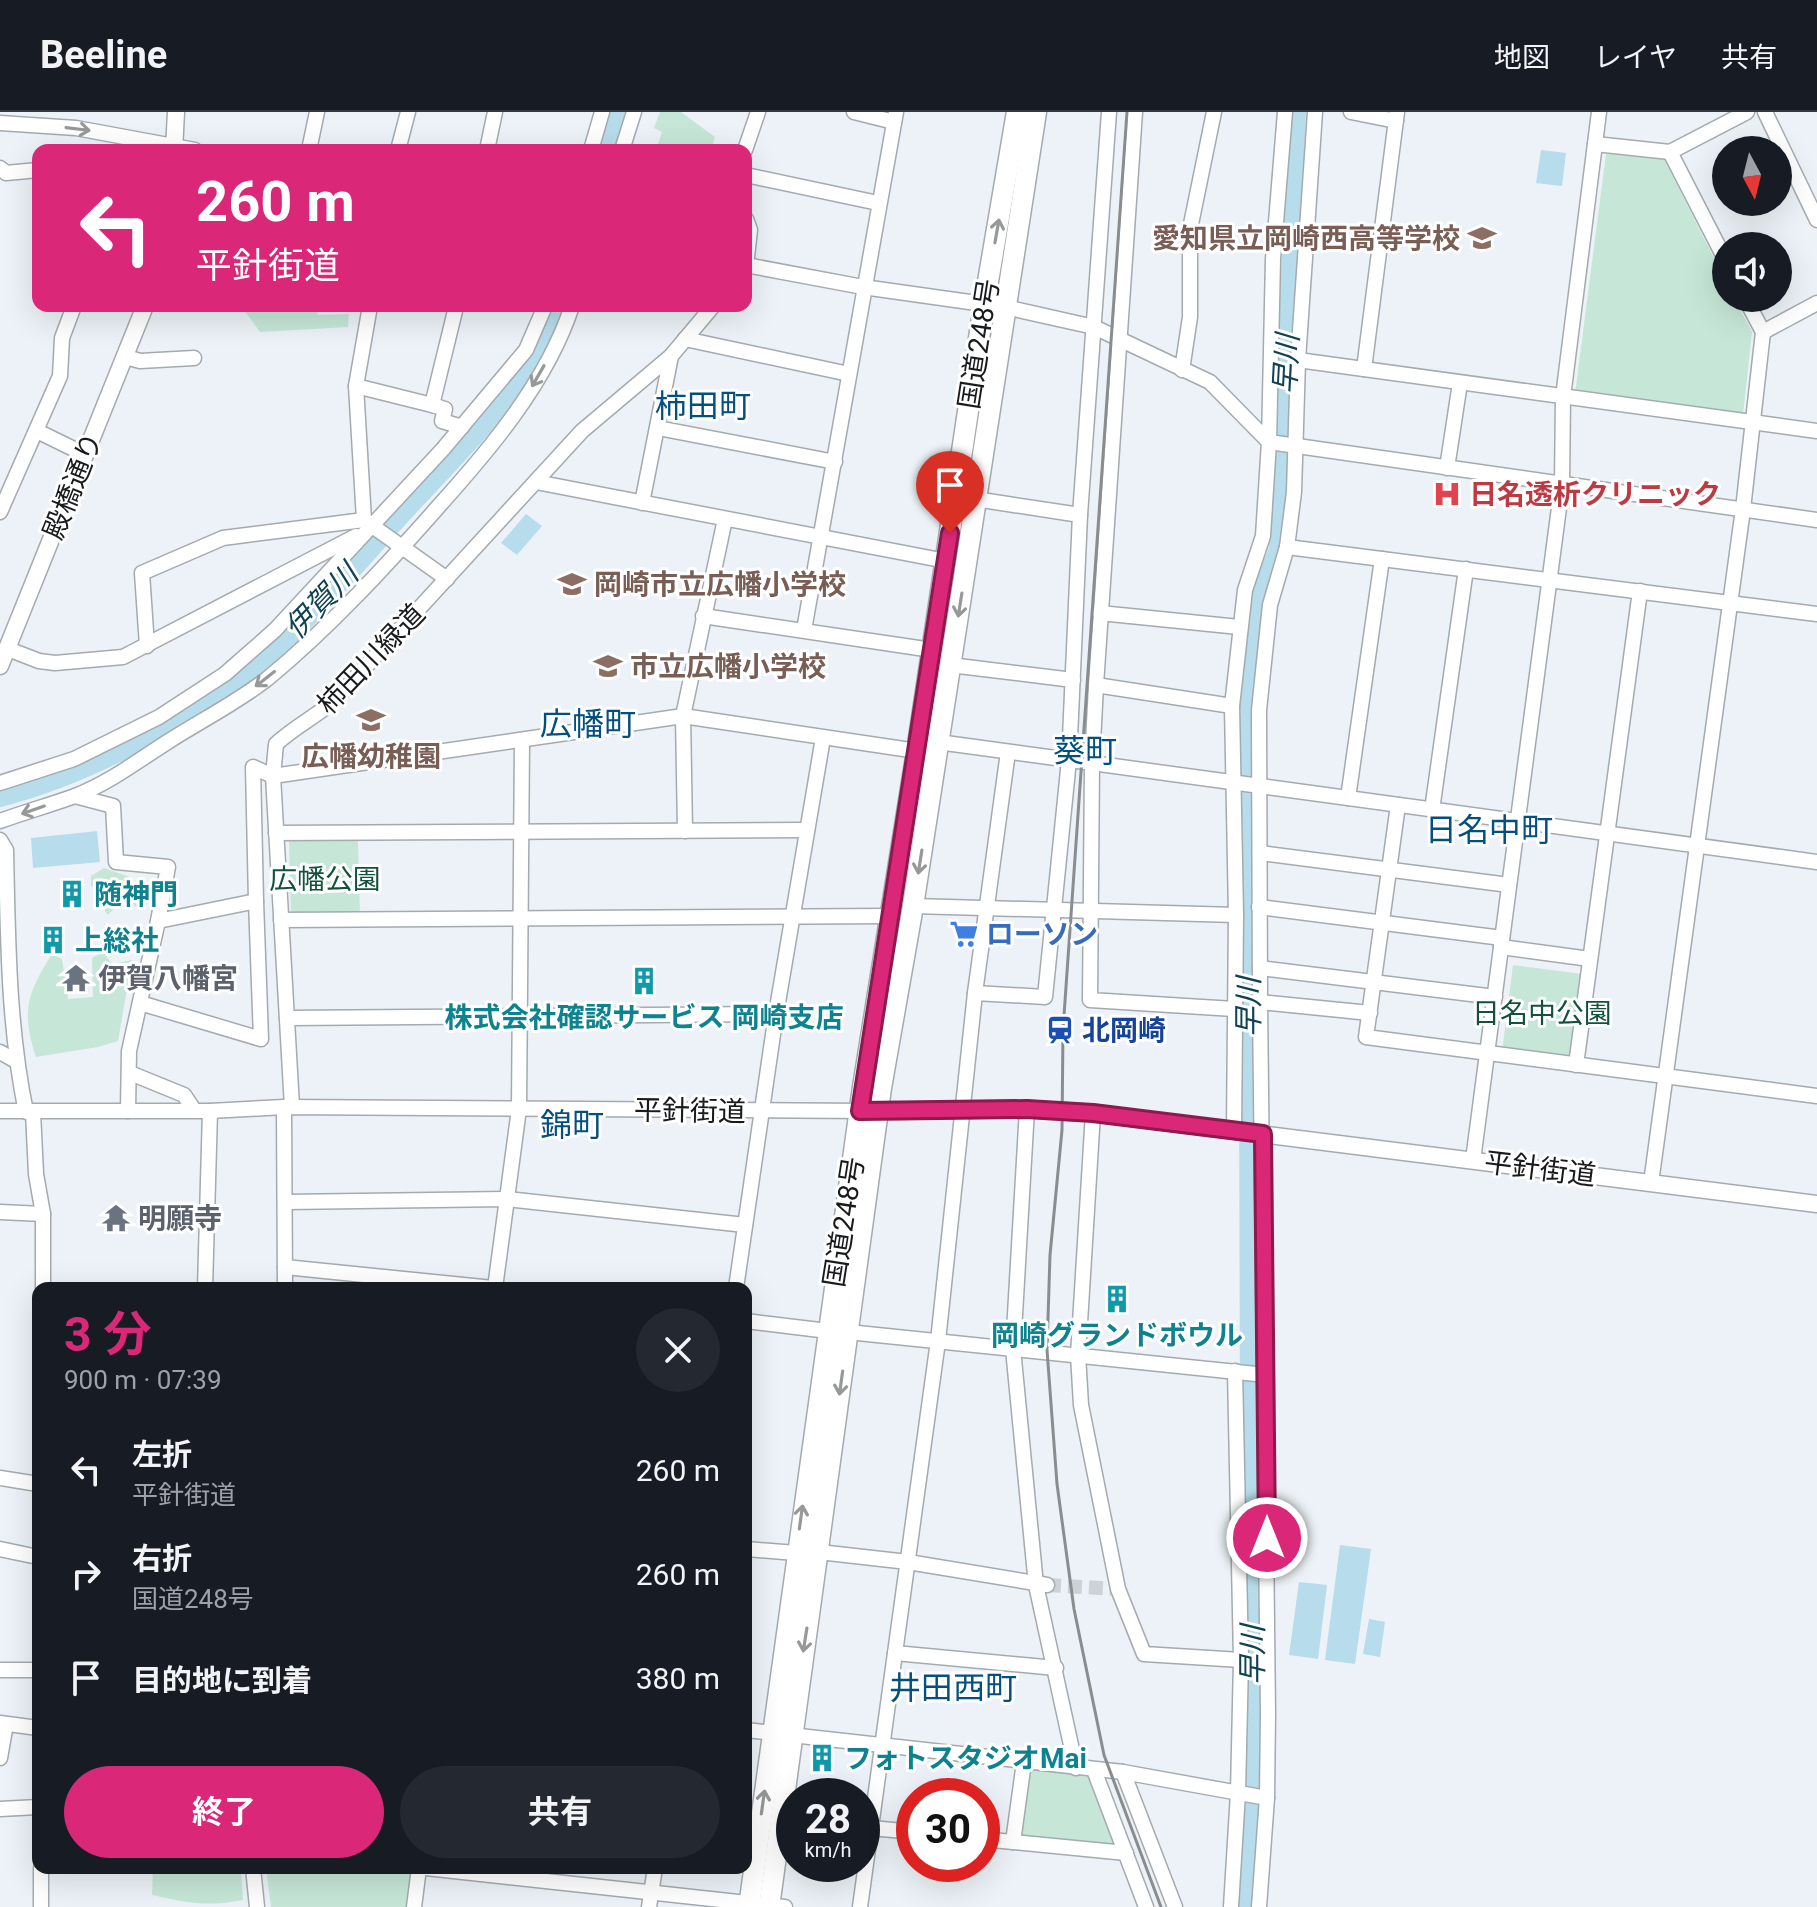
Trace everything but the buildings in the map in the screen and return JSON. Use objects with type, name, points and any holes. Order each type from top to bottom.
[{"type":"highway","name":"国道248号","points":[[764,1906],[796,1553],[838,1332],[870,1111],[891,916],[984,305],[1017,112]]},
{"type":"highway","name":"国道248号","points":[[870,1111],[913,906],[1036,112]]},
{"type":"highway","name":"国道248号","points":[[782,1734],[819,1552],[838,1332]]},
{"type":"main road","points":[[174,144],[176,112]]},
{"type":"main road","name":"殿橋通り","points":[[0,666],[143,312]]},
{"type":"main road","name":"平針街道","points":[[870,1111],[1027,1109],[1093,1113],[1817,1204]]},
{"type":"street","points":[[310,144],[317,112]]},
{"type":"street","points":[[400,144],[408,112]]},
{"type":"street","points":[[488,144],[495,112]]},
{"type":"street","points":[[593,144],[602,112]]},
{"type":"street","points":[[624,144],[634,112]]},
{"type":"street","points":[[747,144],[758,112]]},
{"type":"street","points":[[804,630],[895,117],[854,112]]},
{"type":"street","points":[[975,993],[1045,997],[1069,760],[1080,515],[1109,112]]},
{"type":"street","points":[[1135,112],[1092,763],[1090,1000],[1234,1009]]},
{"type":"street","points":[[1182,370],[1190,317],[1190,229],[1214,112]]},
{"type":"street","points":[[1234,1130],[1236,915],[1232,706],[1245,590],[1263,536],[1269,442],[1273,259],[1285,112]]},
{"type":"street","points":[[1259,1907],[1267,1798],[1259,710],[1270,605],[1287,547],[1294,492],[1298,360],[1315,112]]},
{"type":"street","points":[[1351,112],[1396,116],[1364,369]]},
{"type":"street","points":[[1473,1160],[1562,485],[1563,397],[1599,112]]},
{"type":"street","points":[[1595,144],[1670,152],[1747,112]]},
{"type":"street","points":[[1765,112],[1817,220]]},
{"type":"street","points":[[0,123],[76,128],[154,144]]},
{"type":"street","points":[[1670,152],[1712,234]]},
{"type":"street","points":[[0,168],[6,173],[32,171]]},
{"type":"street","points":[[752,176],[878,203]]},
{"type":"street","points":[[752,266],[863,287],[1005,307],[1094,327],[1210,382],[1269,442],[1817,520]]},
{"type":"street","points":[[1763,332],[1817,303]]},
{"type":"street","points":[[0,512],[60,376],[62,338],[72,312]]},
{"type":"street","points":[[368,526],[356,386],[369,312]]},
{"type":"street","points":[[432,405],[455,312]]},
{"type":"street","points":[[0,783],[74,759],[159,717],[225,674],[275,630],[462,427],[526,350],[542,312]]},
{"type":"street","points":[[0,821],[75,796],[111,778],[223,710],[265,680],[312,639],[402,548],[477,464],[523,401],[562,334],[570,312]]},
{"type":"street","name":"柿田川緑道","points":[[285,1282],[287,1018],[273,776],[276,744],[336,699],[582,431],[671,356],[708,312]]},
{"type":"street","points":[[1651,1183],[1743,509],[1763,332],[1752,312]]},
{"type":"street","points":[[685,339],[849,374]]},
{"type":"street","points":[[642,503],[671,356]]},
{"type":"street","points":[[126,357],[140,361],[194,358]]},
{"type":"street","points":[[1298,360],[1817,431]]},
{"type":"street","points":[[1447,468],[1460,383]]},
{"type":"street","points":[[356,386],[445,409],[442,421],[462,427]]},
{"type":"street","points":[[658,428],[835,462]]},
{"type":"street","points":[[37,431],[86,455]]},
{"type":"street","points":[[536,482],[946,561]]},
{"type":"street","points":[[975,499],[1080,515]]},
{"type":"street","points":[[685,831],[683,716],[725,519]]},
{"type":"street","points":[[8,649],[39,661],[55,663],[123,657],[368,526]]},
{"type":"street","points":[[147,646],[142,573],[223,538],[368,526],[447,579]]},
{"type":"street","points":[[1287,547],[1817,614]]},
{"type":"street","points":[[1348,798],[1382,559]]},
{"type":"street","points":[[1432,810],[1466,569]]},
{"type":"street","points":[[1576,1065],[1640,591]]},
{"type":"street","points":[[1100,613],[1239,627]]},
{"type":"street","points":[[703,616],[932,650]]},
{"type":"street","points":[[950,665],[1073,680]]},
{"type":"street","points":[[1096,685],[1232,706]]},
{"type":"street","points":[[140,1003],[261,1039],[253,767],[273,776],[683,716],[917,751]]},
{"type":"street","points":[[737,1282],[776,1014],[823,738]]},
{"type":"street","points":[[495,1282],[519,1109],[522,741]]},
{"type":"street","points":[[938,742],[1817,862]]},
{"type":"street","points":[[878,1778],[938,1341],[975,993],[1008,752]]},
{"type":"street","points":[[75,796],[113,806],[116,862],[168,867],[129,1051],[128,1111]]},
{"type":"street","points":[[1398,805],[1366,1037],[1817,1096]]},
{"type":"street","points":[[276,833],[807,830]]},
{"type":"street","points":[[0,840],[6,850],[4,978],[16,1061],[30,1112],[43,1214],[43,1282]]},
{"type":"street","points":[[1260,853],[1509,885]]},
{"type":"street","points":[[158,921],[256,901]]},
{"type":"street","points":[[913,906],[1236,915]]},
{"type":"street","points":[[1259,907],[1382,923],[1590,959]]},
{"type":"street","points":[[281,920],[891,916]]},
{"type":"street","points":[[1260,968],[1495,997]]},
{"type":"street","points":[[1260,1002],[1370,1013]]},
{"type":"street","points":[[287,1018],[776,1014]]},
{"type":"street","points":[[0,1052],[16,1061]]},
{"type":"street","points":[[130,1073],[184,1095],[194,1110]]},
{"type":"street","name":"平針街道","points":[[0,1111],[210,1111],[288,1107],[870,1111]]},
{"type":"street","points":[[1027,1109],[1013,1349],[1042,1585],[1076,1768]]},
{"type":"street","points":[[205,1282],[210,1111]]},
{"type":"street","points":[[1093,1113],[1078,1355],[1085,1432],[1118,1589],[1144,1654],[1241,1660]]},
{"type":"street","points":[[285,1202],[507,1199],[745,1225]]},
{"type":"street","points":[[0,1212],[43,1214]]},
{"type":"street","points":[[285,1267],[434,1282]]},
{"type":"street","points":[[752,1322],[1266,1375]]},
{"type":"street","points":[[1231,1907],[1241,1660],[1235,1371]]},
{"type":"street","points":[[0,1478],[32,1483]]},
{"type":"street","points":[[0,1549],[32,1556]]},
{"type":"street","points":[[752,1549],[796,1553]]},
{"type":"street","points":[[819,1552],[908,1562],[1042,1585]]},
{"type":"street","points":[[895,1653],[1056,1668]]},
{"type":"street","points":[[0,1670],[32,1670]]},
{"type":"street","points":[[0,1758],[3,1724],[32,1727]]},
{"type":"street","points":[[752,1731],[1123,1772],[1267,1798]]},
{"type":"street","points":[[1013,1842],[1024,1762]]},
{"type":"street","points":[[1094,1770],[1146,1907]]},
{"type":"street","points":[[1123,1772],[1175,1907]]},
{"type":"street","points":[[0,1809],[32,1807]]},
{"type":"street","points":[[1000,1841],[1126,1853]]},
{"type":"street","points":[[41,1874],[41,1907]]},
{"type":"street","points":[[254,1874],[257,1907]]},
{"type":"street","points":[[414,1907],[418,1874]]},
{"type":"street","points":[[468,1874],[650,1900],[764,1906]]},
{"type":"street","points":[[650,1900],[654,1874]]},
{"type":"street","points":[[860,1907],[863,1882]]},
{"type":"green space","points":[[660,112],[681,112],[715,137],[713,144],[658,144],[662,132],[654,128]]},
{"type":"green space","points":[[1606,154],[1664,159],[1712,254],[1712,312],[1741,312],[1752,332],[1743,415],[1575,394]]},
{"type":"green space","points":[[245,312],[349,314],[348,327],[260,332]]},
{"type":"green space","name":"広幡公園","points":[[358,840],[360,916],[291,917],[289,841]]},
{"type":"green space","points":[[104,868],[130,877],[130,886],[148,903],[140,909],[131,904],[117,905],[108,915],[104,910],[103,897],[91,886],[91,876]]},
{"type":"green space","points":[[103,952],[112,964],[132,960],[118,1041],[36,1057],[29,1027],[29,1003],[37,980],[52,954],[62,959],[68,999],[93,997],[92,958]]},
{"type":"green space","name":"日名中公園","points":[[1513,965],[1582,974],[1570,1060],[1502,1052]]},
{"type":"green space","points":[[1029,1769],[1089,1777],[1115,1847],[1019,1838]]},
{"type":"green space","points":[[153,1874],[241,1874],[243,1900],[198,1903],[152,1895]]},
{"type":"green space","points":[[267,1874],[411,1874],[407,1907],[271,1907]]},
{"type":"water","points":[[1541,150],[1566,153],[1562,186],[1536,183]]},
{"type":"water","points":[[526,514],[542,526],[517,555],[501,543]]},
{"type":"water","points":[[97,831],[100,862],[33,868],[31,838]]},
{"type":"water","points":[[1340,1545],[1371,1549],[1355,1664],[1325,1660]]},
{"type":"water","points":[[1299,1582],[1327,1585],[1318,1659],[1289,1655]]},
{"type":"water","points":[[1369,1619],[1385,1622],[1380,1657],[1363,1654]]},
{"type":"waterway","name":"伊賀川","points":[[608,144],[616,112]]},
{"type":"waterway","name":"早川","points":[[1246,1907],[1253,1789],[1247,710],[1256,604],[1278,549],[1297,112]]},
{"type":"waterway","name":"伊賀川","points":[[0,798],[77,772],[154,734],[226,688],[289,637],[496,412],[532,361],[557,312]]},
{"type":"tunnel","points":[[1047,1585],[1118,1589]]},
{"type":"railway","points":[[1127,112],[1063,1030],[1062,1130],[1050,1255],[1047,1350],[1057,1484],[1074,1609],[1104,1755],[1161,1907]]},
{"type":"place","name":"愛知県立岡崎西高等学校","points":[[1482,238]]},
{"type":"place","name":"日名透析クリニック","points":[[1447,494]]},
{"type":"place","name":"岡崎市立広幡小学校","points":[[572,584]]},
{"type":"place","name":"市立広幡小学校","points":[[608,666]]},
{"type":"place","name":"広幡幼稚園","points":[[371,720]]},
{"type":"place","name":"随神門","points":[[72,894]]},
{"type":"place","name":"ローソン","points":[[964,934]]},
{"type":"place","name":"上総社","points":[[53,940]]},
{"type":"place","name":"伊賀八幡宮","points":[[76,978]]},
{"type":"place","name":"株式会社確認サービス 岡崎支店","points":[[644,981]]},
{"type":"place","name":"北岡崎","points":[[1060,1030]]},
{"type":"place","name":"明願寺","points":[[116,1218]]},
{"type":"place","name":"岡崎グランドボウル","points":[[1117,1299]]},
{"type":"place","name":"フォトスタジオMai","points":[[822,1758]]},
{"type":"district","name":"柿田町","points":[[703,406]]},
{"type":"district","name":"広幡町","points":[[588,724]]},
{"type":"district","name":"葵町","points":[[1085,751]]},
{"type":"district","name":"日名中町","points":[[1489,830]]},
{"type":"district","name":"錦町","points":[[572,1125]]},
{"type":"district","name":"井田西町","points":[[953,1688]]},
{"type":"route","points":[[950,533],[860,1111],[1027,1109],[1093,1113],[1263,1134],[1267,1538]]}]
